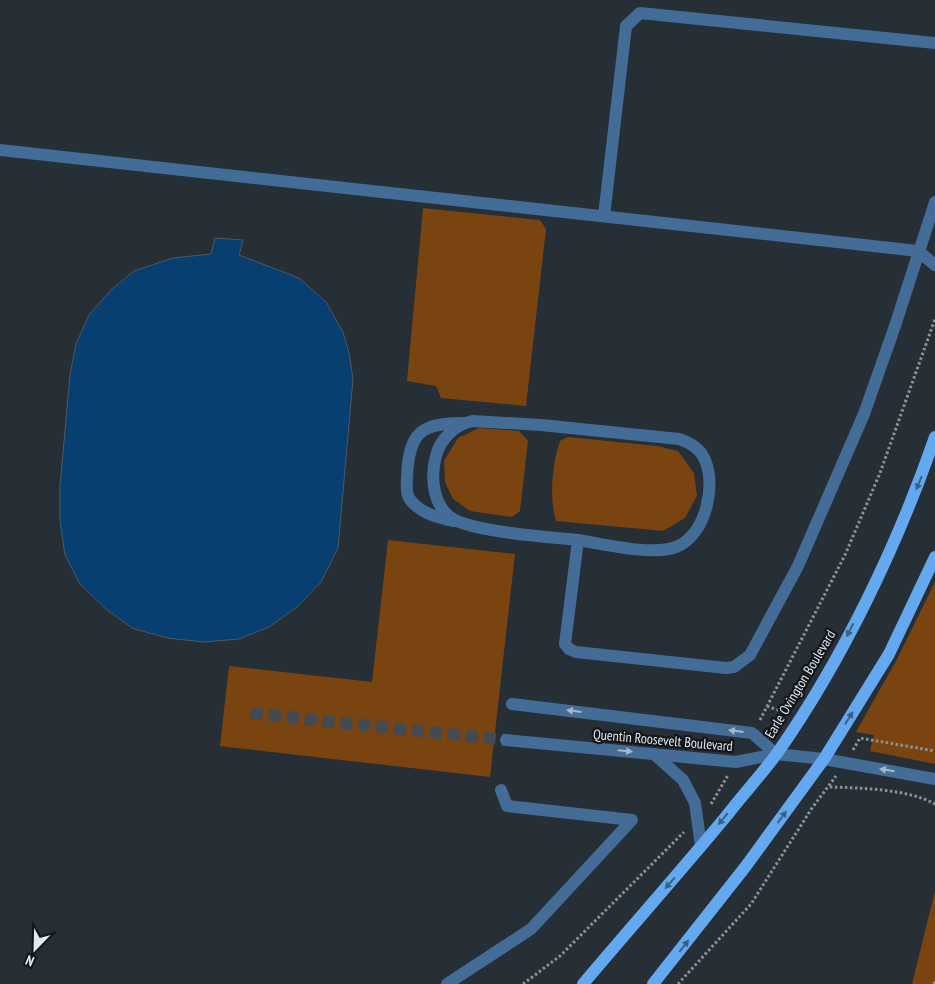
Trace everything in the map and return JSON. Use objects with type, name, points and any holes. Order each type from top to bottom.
[{"type":"main road","name":"Earle Ovington Boulevard","points":[[583,984],[701,846],[776,754],[814,694],[891,550],[935,437]]},
{"type":"main road","points":[[653,984],[746,866],[824,759],[889,654],[935,558]]},
{"type":"street","points":[[604,216],[626,26],[640,13],[935,43]]},
{"type":"street","points":[[0,150],[918,251],[935,266]]},
{"type":"street","points":[[578,540],[565,644],[569,649],[576,652],[726,668],[741,664],[750,655],[798,566],[830,495],[867,405],[935,202]]},
{"type":"street","points":[[483,420],[679,438],[695,447],[703,456],[708,470],[707,499],[700,524],[691,538],[677,546],[661,550],[578,540],[529,535],[461,523],[422,511],[408,498],[407,487],[410,453],[420,433],[434,424],[483,420]]},
{"type":"street","points":[[461,523],[443,511],[438,502],[434,490],[434,464],[437,451],[448,435],[464,423]]},
{"type":"street","points":[[512,704],[752,733],[776,754]]},
{"type":"street","name":"Quentin Roosevelt Boulevard","points":[[506,740],[736,762],[776,754],[824,759],[935,779]]},
{"type":"street","points":[[654,754],[683,780],[695,803],[701,846]]},
{"type":"street","points":[[447,984],[531,929],[632,820],[507,806],[501,790]]},
{"type":"path","points":[[759,722],[845,555],[880,473],[935,320]]},
{"type":"path","points":[[767,706],[779,711]]},
{"type":"path","points":[[854,749],[860,738],[935,751]]},
{"type":"path","points":[[706,809],[729,774]]},
{"type":"path","points":[[678,984],[751,904],[775,863],[832,782]]},
{"type":"path","points":[[829,787],[869,789],[926,799],[935,804]]},
{"type":"path","points":[[523,984],[560,956],[684,832]]},
{"type":"shaded area","points":[[423,208],[540,220],[546,229],[526,406],[441,398],[436,386],[407,381]]},
{"type":"shaded area","points":[[479,428],[519,431],[528,441],[520,511],[512,517],[470,511],[453,499],[445,482],[444,461],[458,438]]},
{"type":"shaded area","points":[[568,437],[657,446],[678,451],[694,473],[697,496],[685,518],[663,531],[556,521],[552,492],[553,470],[560,441]]},
{"type":"shaded area","points":[[388,540],[515,554],[490,777],[220,746],[229,666],[372,682]]},
{"type":"shaded area","points":[[935,582],[935,764],[870,751],[874,735],[856,732],[897,659]]},
{"type":"shaded area","points":[[935,891],[935,984],[912,984]]},
{"type":"building","points":[[215,238],[243,240],[239,255],[299,278],[326,302],[343,332],[353,379],[338,548],[321,582],[297,607],[269,627],[239,639],[204,642],[167,638],[132,628],[106,609],[80,584],[65,555],[60,521],[60,486],[70,375],[76,344],[89,315],[112,289],[134,271],[173,258],[211,254]]},
{"type":"tunnel","points":[[251,713],[506,740]]}]
